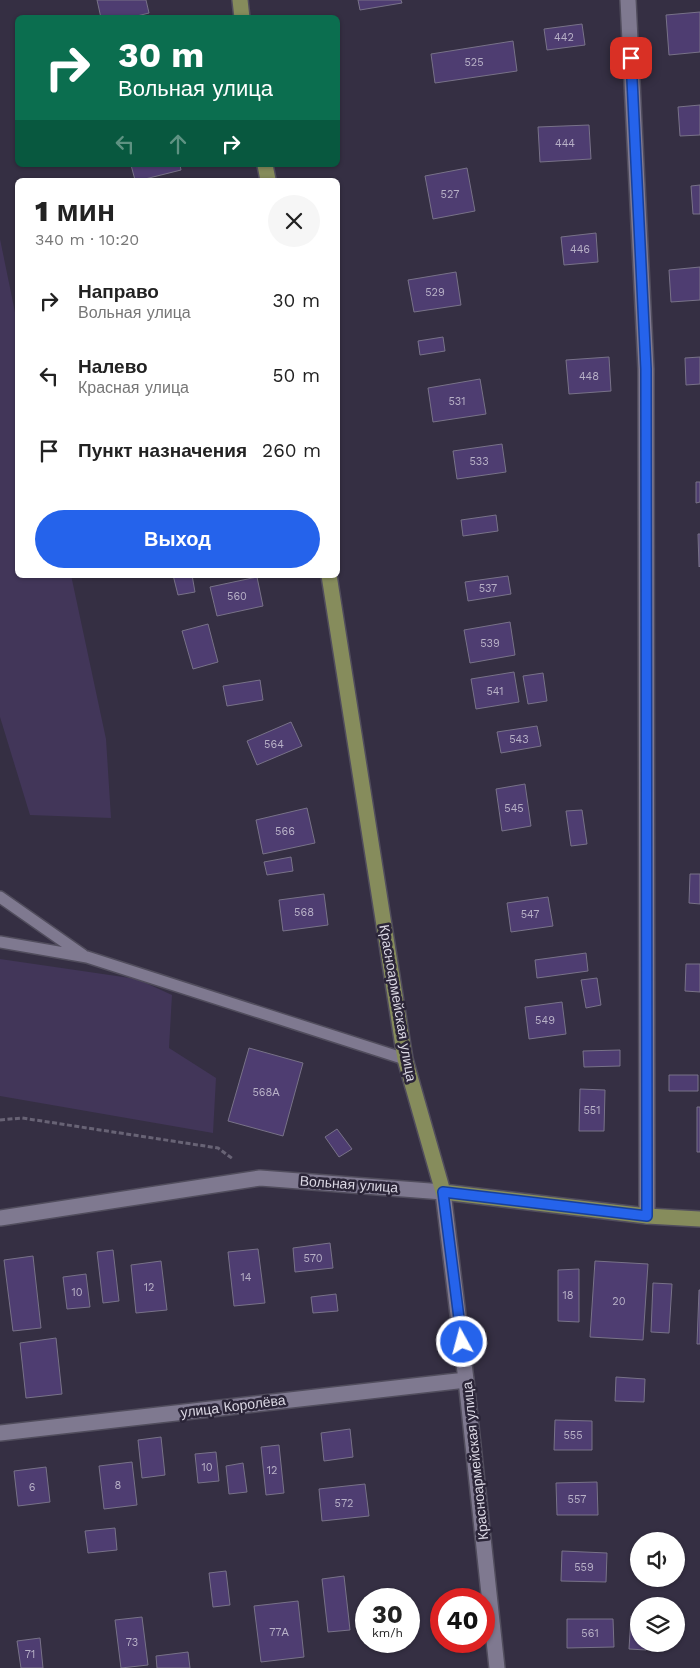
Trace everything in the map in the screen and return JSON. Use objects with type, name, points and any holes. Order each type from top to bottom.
[{"type":"main road","points":[[240,0],[242,15]]},
{"type":"main road","name":"Красноармейская улица","points":[[329,578],[405,1060],[443,1192]]},
{"type":"main road","name":"Вольная улица","points":[[443,1192],[647,1216],[700,1219]]},
{"type":"street","points":[[628,0],[646,369],[647,1216]]},
{"type":"street","name":"Вольная улица","points":[[0,1218],[260,1178],[443,1192]]},
{"type":"street","name":"Красноармейская улица","points":[[443,1192],[466,1380],[497,1668]]},
{"type":"street","name":"улица Королёва","points":[[0,1433],[466,1380]]},
{"type":"lane","points":[[0,897],[87,957]]},
{"type":"lane","points":[[0,942],[87,957],[405,1060]]},
{"type":"path","points":[[0,1120],[22,1118],[218,1148],[260,1178]]},
{"type":"shaded area","points":[[0,239],[15,312],[15,578],[72,578],[106,739],[111,818],[30,815],[0,717]]},
{"type":"shaded area","points":[[0,959],[137,979],[172,995],[169,1048],[216,1078],[213,1133],[0,1096]]},
{"type":"building","points":[[97,0],[146,0],[149,13],[141,15],[100,15]]},
{"type":"building","points":[[358,0],[401,0],[402,3],[360,10]]},
{"type":"building","points":[[700,12],[700,52],[669,55],[666,15]]},
{"type":"building","points":[[582,24],[585,45],[547,50],[544,29]]},
{"type":"building","points":[[513,41],[517,71],[435,83],[431,54]]},
{"type":"building","points":[[700,105],[700,135],[680,136],[678,107]]},
{"type":"building","points":[[589,125],[591,159],[540,162],[538,127]]},
{"type":"building","points":[[132,167],[180,167],[181,170],[149,178],[134,178]]},
{"type":"building","points":[[467,168],[475,211],[433,219],[425,176]]},
{"type":"building","points":[[700,185],[700,214],[693,214],[691,186]]},
{"type":"building","points":[[596,233],[598,262],[564,265],[561,237]]},
{"type":"building","points":[[700,267],[700,300],[671,302],[669,270]]},
{"type":"building","points":[[456,272],[461,305],[414,312],[408,280]]},
{"type":"building","points":[[443,337],[445,351],[420,355],[418,341]]},
{"type":"building","points":[[609,357],[611,391],[569,394],[566,360]]},
{"type":"building","points":[[700,357],[700,384],[686,385],[685,358]]},
{"type":"building","points":[[480,379],[486,414],[433,422],[428,388]]},
{"type":"building","points":[[502,444],[506,472],[457,479],[453,451]]},
{"type":"building","points":[[696,482],[700,482],[700,502],[696,503]]},
{"type":"building","points":[[496,515],[498,531],[463,536],[461,520]]},
{"type":"building","points":[[698,534],[700,534],[699,567]]},
{"type":"building","points":[[508,576],[511,594],[468,601],[465,582]]},
{"type":"building","points":[[174,578],[193,578],[195,592],[178,595]]},
{"type":"building","points":[[257,578],[263,606],[217,616],[210,587]]},
{"type":"building","points":[[510,622],[515,655],[470,663],[464,630]]},
{"type":"building","points":[[208,624],[218,662],[193,669],[182,631]]},
{"type":"building","points":[[514,672],[519,702],[476,709],[471,679]]},
{"type":"building","points":[[543,673],[547,701],[528,704],[523,676]]},
{"type":"building","points":[[260,680],[263,700],[227,706],[223,686]]},
{"type":"building","points":[[291,722],[302,746],[257,765],[247,741]]},
{"type":"building","points":[[537,726],[541,746],[501,753],[497,732]]},
{"type":"building","points":[[525,784],[531,826],[502,831],[496,789]]},
{"type":"building","points":[[307,808],[315,843],[263,854],[256,820]]},
{"type":"building","points":[[582,810],[587,844],[571,846],[566,811]]},
{"type":"building","points":[[291,857],[293,871],[267,875],[264,862]]},
{"type":"building","points":[[690,874],[700,874],[700,904],[689,903]]},
{"type":"building","points":[[324,894],[328,925],[283,931],[279,900]]},
{"type":"building","points":[[548,897],[553,926],[511,932],[507,903]]},
{"type":"building","points":[[586,953],[588,971],[537,978],[535,960]]},
{"type":"building","points":[[686,964],[700,964],[700,992],[685,991]]},
{"type":"building","points":[[597,978],[601,1005],[586,1008],[581,980]]},
{"type":"building","points":[[562,1002],[566,1034],[529,1039],[525,1007]]},
{"type":"building","points":[[249,1048],[303,1063],[283,1136],[228,1121]]},
{"type":"building","points":[[620,1050],[620,1066],[584,1067],[583,1051]]},
{"type":"building","points":[[669,1075],[698,1075],[698,1091],[669,1091]]},
{"type":"building","points":[[580,1089],[605,1090],[604,1131],[579,1131]]},
{"type":"building","points":[[697,1107],[700,1107],[700,1152],[697,1152]]},
{"type":"building","points":[[337,1129],[352,1149],[339,1157],[325,1137]]},
{"type":"building","points":[[330,1243],[333,1268],[295,1272],[293,1248]]},
{"type":"building","points":[[258,1249],[265,1303],[234,1306],[228,1252]]},
{"type":"building","points":[[113,1250],[119,1301],[103,1303],[97,1252]]},
{"type":"building","points":[[33,1256],[41,1328],[13,1331],[4,1260]]},
{"type":"building","points":[[161,1261],[167,1310],[136,1313],[131,1265]]},
{"type":"building","points":[[595,1261],[648,1264],[643,1340],[590,1337]]},
{"type":"building","points":[[579,1269],[579,1322],[558,1321],[558,1270]]},
{"type":"building","points":[[86,1274],[90,1307],[67,1309],[63,1277]]},
{"type":"building","points":[[653,1283],[672,1284],[669,1333],[651,1332]]},
{"type":"building","points":[[699,1290],[700,1344],[697,1344]]},
{"type":"building","points":[[336,1294],[338,1311],[313,1313],[311,1297]]},
{"type":"building","points":[[56,1338],[62,1394],[26,1398],[20,1343]]},
{"type":"building","points":[[616,1377],[645,1379],[644,1402],[615,1401]]},
{"type":"building","points":[[555,1420],[592,1421],[592,1450],[554,1450]]},
{"type":"building","points":[[350,1429],[353,1457],[324,1461],[321,1433]]},
{"type":"building","points":[[161,1437],[165,1475],[142,1478],[138,1440]]},
{"type":"building","points":[[279,1445],[284,1493],[266,1495],[261,1447]]},
{"type":"building","points":[[216,1452],[219,1481],[198,1483],[195,1454]]},
{"type":"building","points":[[132,1462],[137,1505],[104,1509],[99,1466]]},
{"type":"building","points":[[243,1463],[247,1492],[229,1494],[226,1466]]},
{"type":"building","points":[[46,1467],[50,1502],[18,1506],[14,1471]]},
{"type":"building","points":[[597,1482],[598,1515],[557,1515],[556,1483]]},
{"type":"building","points":[[365,1484],[369,1516],[322,1521],[319,1489]]},
{"type":"building","points":[[115,1528],[117,1550],[88,1553],[85,1531]]},
{"type":"building","points":[[562,1551],[607,1553],[606,1582],[561,1581]]},
{"type":"building","points":[[226,1571],[230,1605],[213,1607],[209,1573]]},
{"type":"building","points":[[344,1576],[350,1630],[328,1632],[322,1579]]},
{"type":"building","points":[[298,1601],[304,1657],[261,1662],[254,1606]]},
{"type":"building","points":[[142,1617],[148,1665],[121,1668],[115,1620]]},
{"type":"building","points":[[567,1619],[613,1619],[614,1647],[567,1648]]},
{"type":"building","points":[[40,1638],[43,1668],[21,1668],[17,1641]]},
{"type":"building","points":[[188,1652],[190,1668],[157,1668],[156,1656]]},
{"type":"route","points":[[462,1342],[443,1192],[647,1216],[646,369],[631,58]]}]
